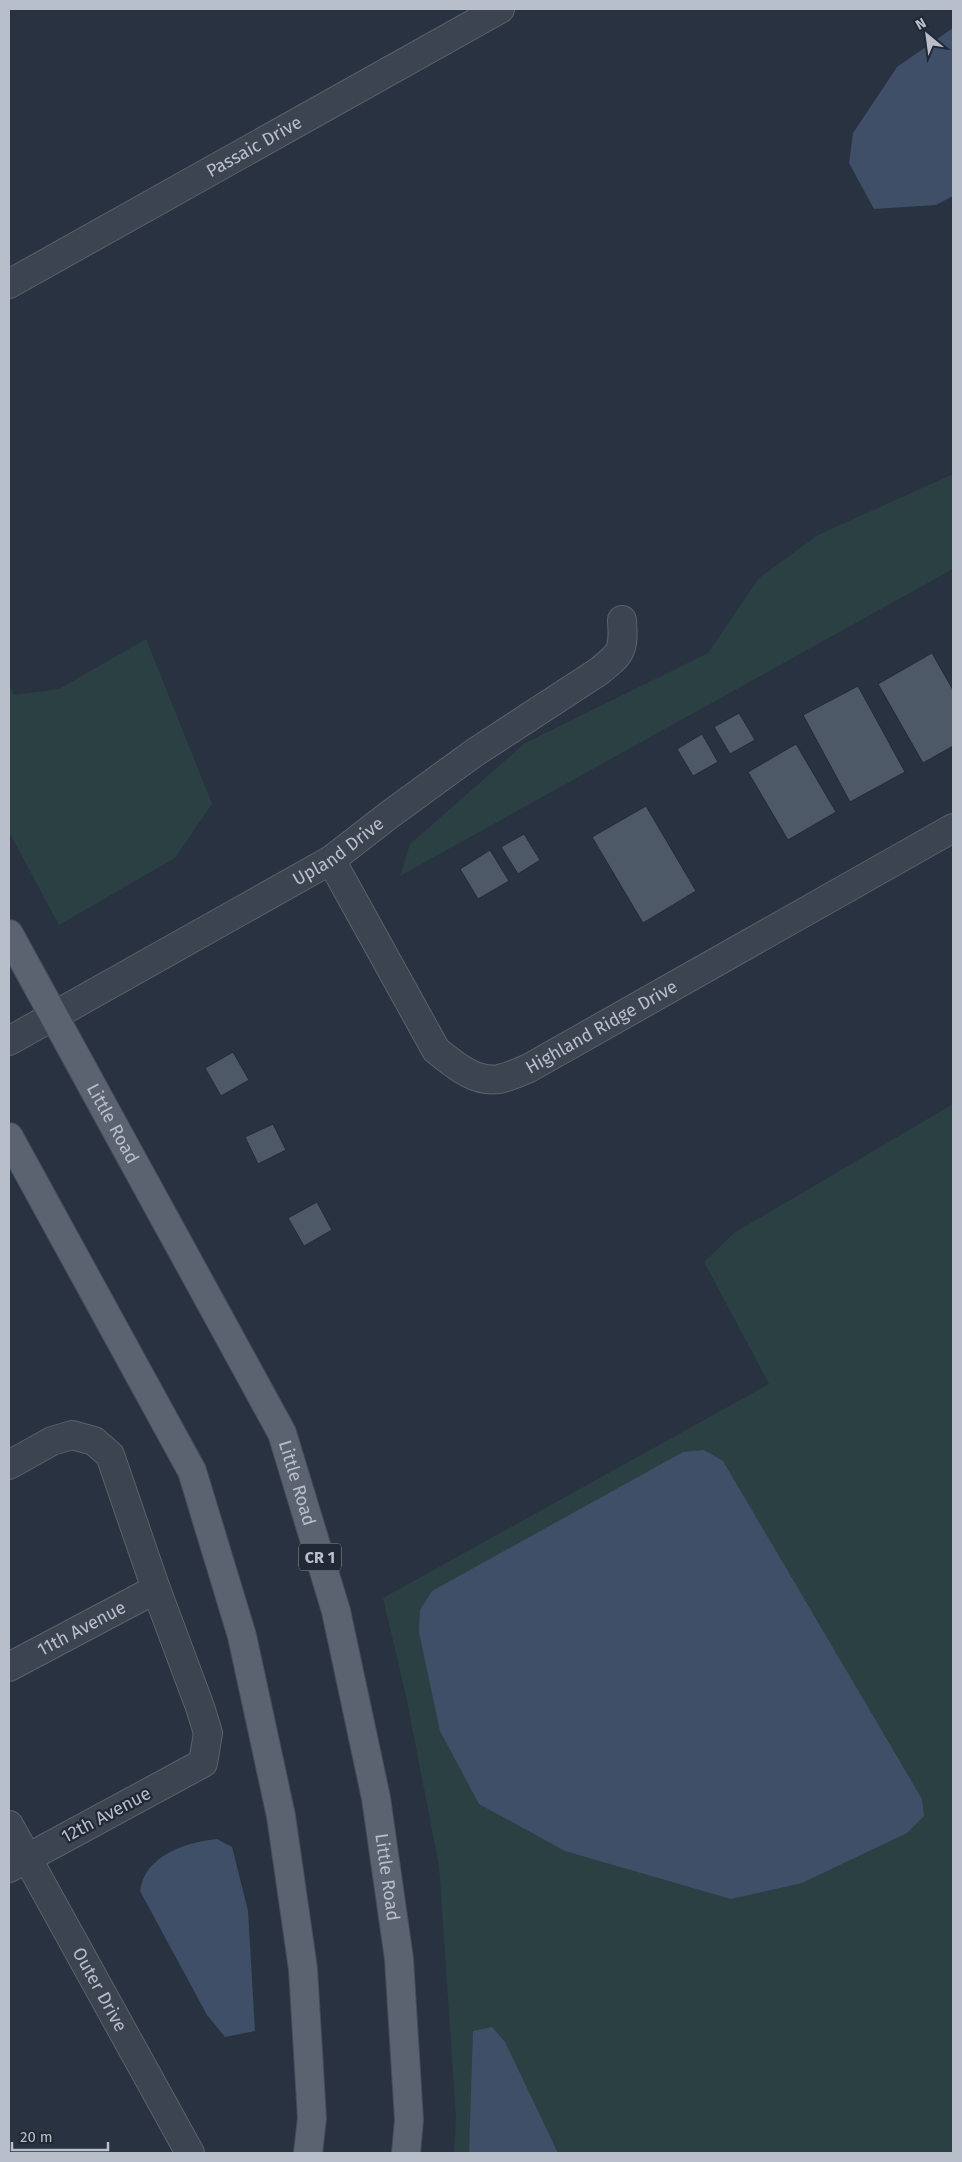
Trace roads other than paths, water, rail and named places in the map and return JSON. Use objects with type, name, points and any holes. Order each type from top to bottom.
[{"type":"main road","name":"Little Road","points":[[9,934],[282,1433],[336,1611],[376,1798],[399,1959],[409,2120],[406,2153]]},
{"type":"main road","points":[[9,1137],[192,1471],[242,1636],[281,1816],[303,1970],[312,2118],[308,2153]]},
{"type":"street","name":"Passaic Drive","points":[[9,284],[500,9]]},
{"type":"street","name":"Upland Drive","points":[[9,1041],[331,860],[474,753],[598,672],[617,657],[624,642],[622,620]]},
{"type":"street","name":"Highland Ridge Drive","points":[[331,860],[436,1050],[462,1071],[482,1078],[498,1079],[538,1063],[953,828]]},
{"type":"street","points":[[9,1466],[52,1441],[72,1435],[94,1440],[110,1455],[156,1588]]},
{"type":"street","name":"11th Avenue","points":[[9,1667],[156,1588]]},
{"type":"street","name":"12th Avenue","points":[[18,1863],[203,1763],[208,1733],[200,1706],[156,1588]]},
{"type":"street","name":"Outer Drive","points":[[9,1825],[18,1863],[190,2153]]},
{"type":"water","points":[[953,28],[953,196],[936,205],[874,209],[849,163],[853,133],[897,67]]},
{"type":"water","points":[[704,1450],[723,1461],[922,1799],[924,1816],[907,1833],[802,1883],[731,1899],[565,1851],[479,1804],[440,1731],[419,1632],[420,1610],[432,1591],[683,1452]]},
{"type":"water","points":[[217,1839],[232,1847],[248,1911],[255,2031],[225,2037],[207,2015],[140,1891],[143,1879],[149,1869],[168,1853],[192,1843]]},
{"type":"water","points":[[492,2027],[505,2042],[558,2153],[469,2153],[473,2031]]}]
